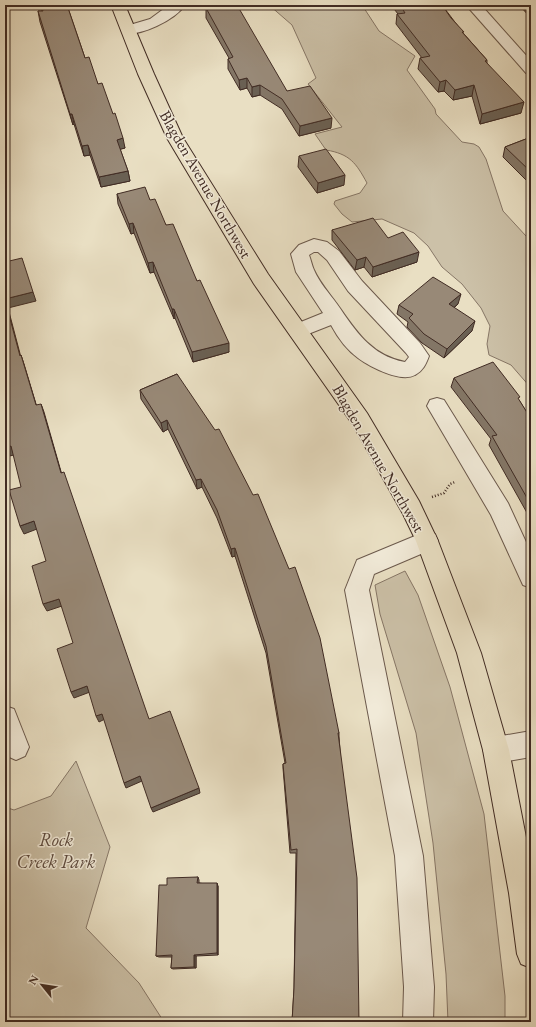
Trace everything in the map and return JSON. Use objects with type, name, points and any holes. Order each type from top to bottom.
[{"type":"main road","name":"Blagden Avenue Northwest","points":[[118,5],[146,74],[175,138],[239,244],[360,419],[411,508],[427,542],[469,653],[496,750],[523,893],[531,954]]},
{"type":"street","points":[[128,30],[152,24],[162,19],[178,5]]},
{"type":"street","points":[[473,5],[531,70]]},
{"type":"street","points":[[315,245],[323,247],[330,253],[355,285],[392,327],[414,347],[419,356],[416,364],[408,370],[394,368],[382,364],[370,357],[345,334],[335,316],[305,272],[300,254],[305,248],[315,245]]},
{"type":"street","points":[[298,331],[335,316]]},
{"type":"street","points":[[437,406],[500,510],[531,578]]},
{"type":"street","points":[[418,1022],[419,987],[409,856],[357,590],[365,567],[427,542]]},
{"type":"street","points":[[5,718],[16,747]]},
{"type":"street","points":[[496,750],[531,744]]},
{"type":"path","points":[[431,497],[444,494],[450,484],[477,472]]},
{"type":"green space","points":[[269,5],[362,5],[379,31],[415,56],[407,70],[435,109],[436,114],[462,142],[474,144],[479,147],[486,159],[503,211],[526,236],[531,235],[531,388],[511,365],[489,355],[487,344],[490,326],[481,308],[462,284],[442,267],[428,246],[414,233],[382,219],[352,222],[342,214],[334,204],[335,201],[360,193],[367,183],[356,165],[351,160],[341,154],[326,150],[315,134],[342,127],[308,84],[316,78],[292,25]]},
{"type":"green space","points":[[405,571],[418,595],[450,687],[484,814],[505,996],[505,1022],[448,1022],[446,974],[433,843],[416,733],[380,614],[375,585]]},
{"type":"green space","name":"Rock Creek Park","points":[[76,761],[110,847],[86,928],[139,983],[164,1022],[5,1022],[5,807],[14,810],[51,796]]},
{"type":"building","points":[[41,5],[67,5],[85,58],[89,57],[98,84],[102,83],[113,114],[115,113],[123,138],[117,140],[128,171],[99,177],[88,145],[82,146],[72,114],[70,114],[38,11],[43,11]]},
{"type":"building","points":[[222,5],[237,5],[287,91],[310,86],[332,118],[300,126],[282,99],[260,85],[252,87],[247,78],[239,80],[228,59],[233,57],[206,8]]},
{"type":"building","points":[[400,5],[442,5],[451,18],[464,32],[462,32],[487,60],[485,61],[524,102],[482,114],[474,85],[455,90],[446,80],[440,82],[420,58],[430,56],[397,14],[405,13]]},
{"type":"building","points":[[531,137],[531,172],[505,147]]},
{"type":"building","points":[[326,149],[345,175],[318,183],[299,156]]},
{"type":"building","points":[[145,187],[150,200],[155,199],[166,225],[173,224],[197,281],[200,280],[229,343],[192,352],[174,309],[172,309],[153,262],[148,263],[133,223],[129,224],[117,194]]},
{"type":"building","points":[[373,218],[388,238],[403,232],[419,252],[373,267],[366,257],[357,260],[332,230]]},
{"type":"building","points":[[22,258],[33,292],[5,299],[5,262]]},
{"type":"building","points":[[433,277],[461,294],[449,304],[475,321],[447,349],[424,334],[409,318],[413,314],[399,305]]},
{"type":"building","points":[[5,300],[20,356],[21,355],[36,405],[41,404],[61,473],[64,472],[149,719],[170,711],[199,788],[151,808],[140,776],[124,783],[102,714],[96,716],[87,686],[71,692],[57,649],[73,643],[59,599],[43,604],[32,566],[46,561],[34,521],[20,526],[9,490],[21,487],[11,446],[5,448]]},
{"type":"building","points":[[493,362],[520,397],[518,398],[531,419],[531,505],[492,436],[497,435],[454,378]]},
{"type":"building","points":[[177,374],[215,430],[219,429],[253,495],[258,494],[289,569],[295,567],[320,638],[339,733],[357,878],[359,1022],[292,1022],[297,849],[291,850],[283,764],[286,763],[266,646],[235,548],[231,549],[217,510],[201,479],[196,480],[167,420],[161,423],[140,390]]},
{"type":"building","points":[[198,877],[197,883],[217,883],[217,953],[194,955],[194,967],[171,968],[172,955],[156,956],[159,885],[167,885],[167,878]]}]
